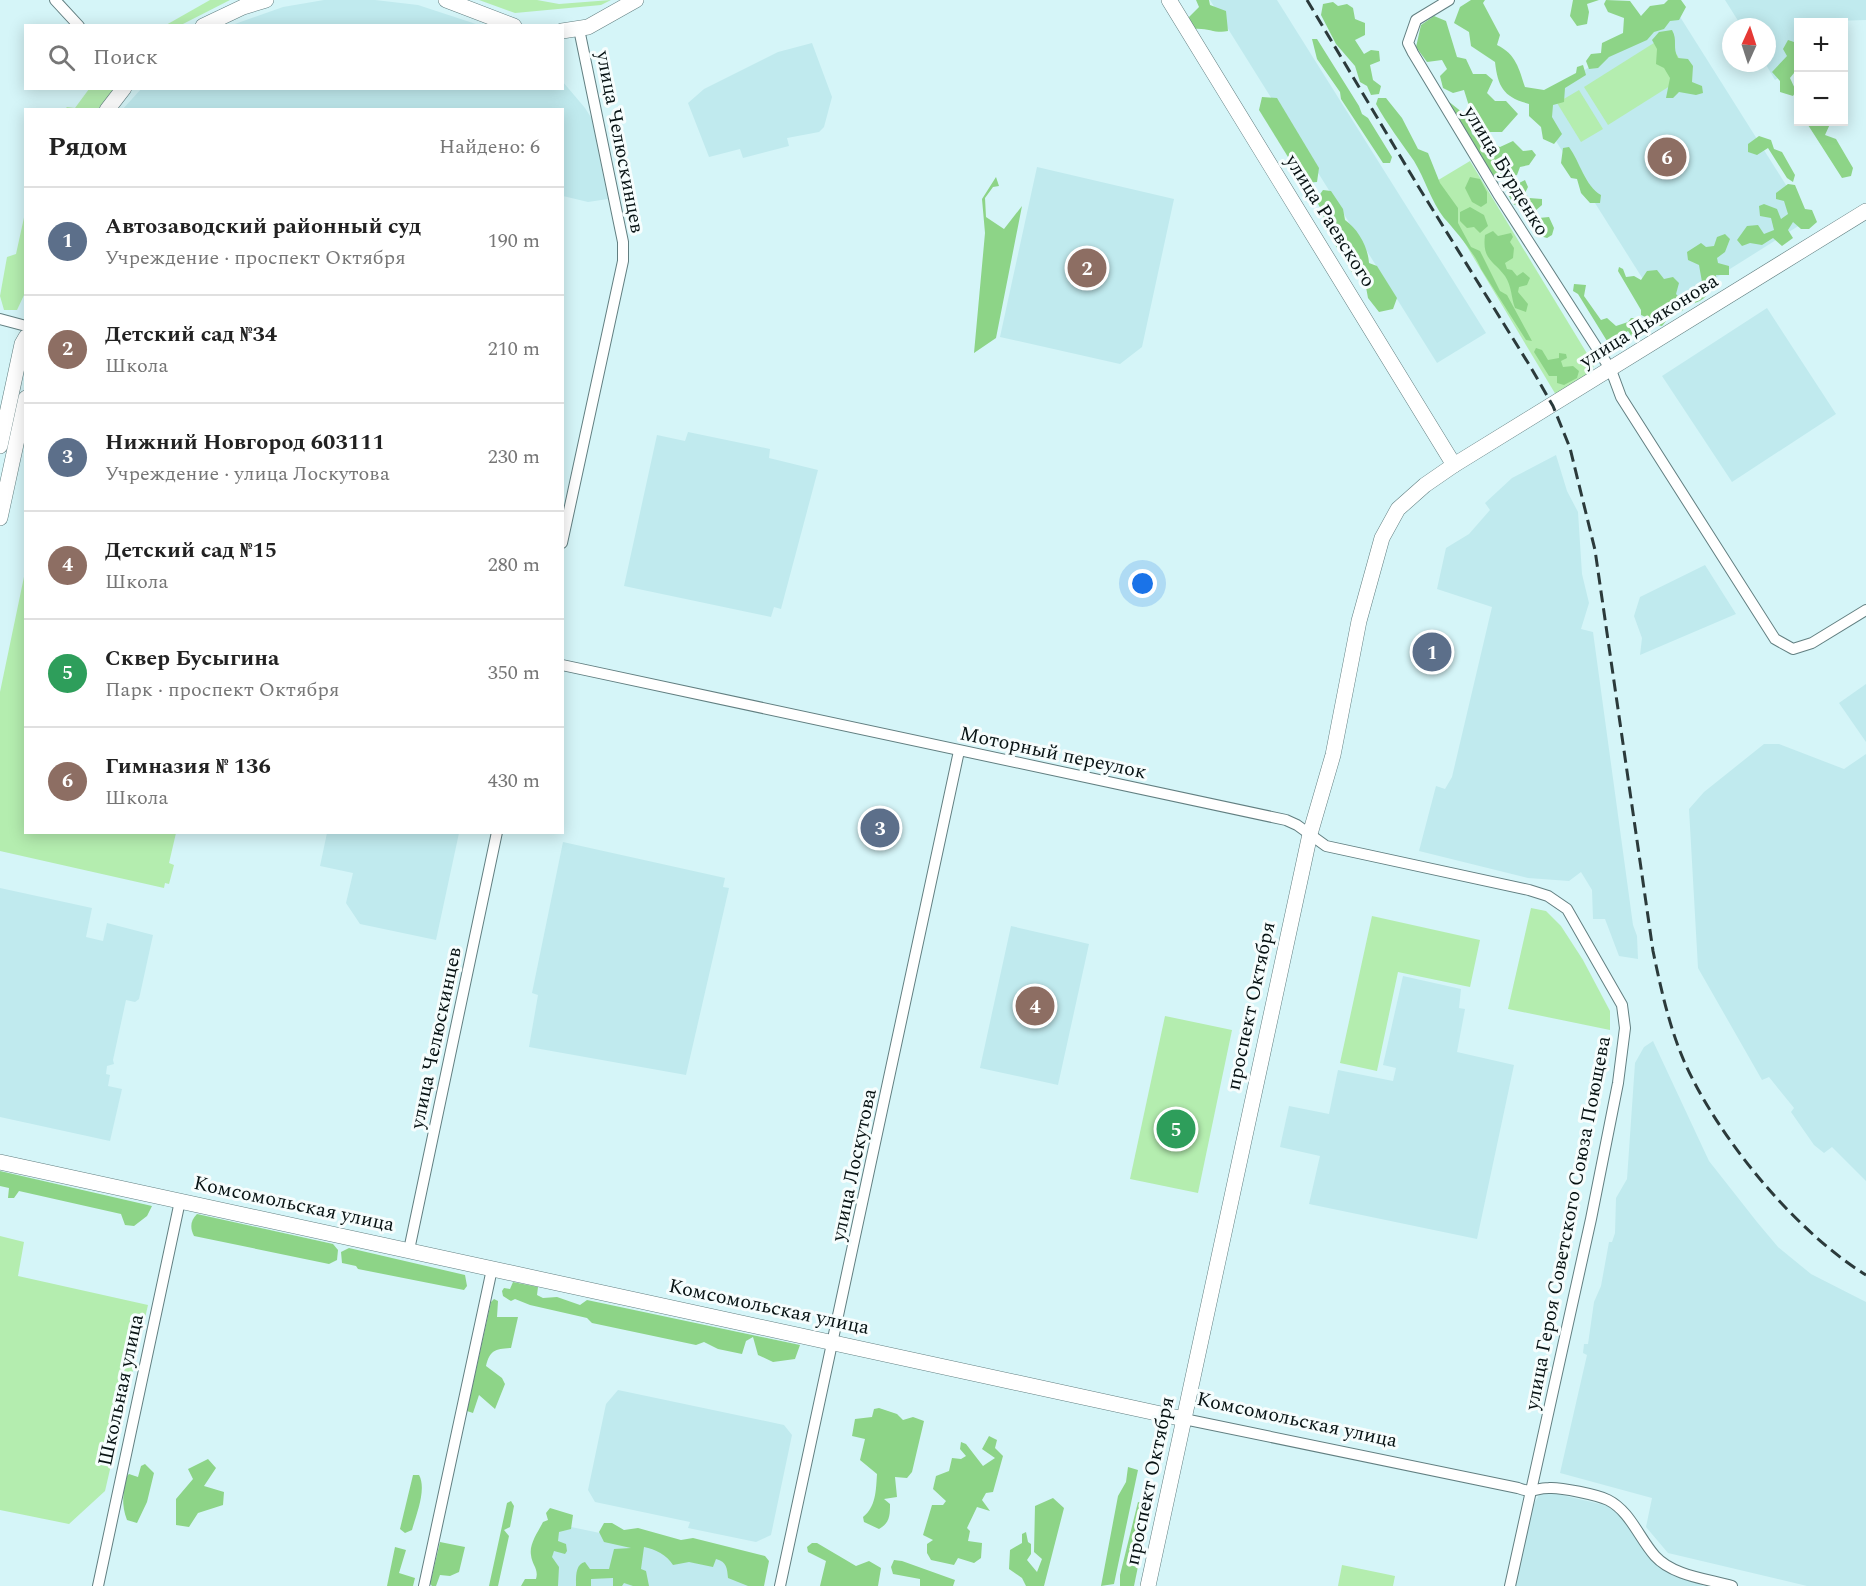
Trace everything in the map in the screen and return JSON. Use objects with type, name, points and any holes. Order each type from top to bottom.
[{"type":"main road","points":[[207,24],[243,7],[266,0]]},
{"type":"main road","points":[[446,0],[509,24]]},
{"type":"main road","points":[[564,31],[579,29],[596,23],[636,0]]},
{"type":"main road","name":"улица Раевского","points":[[1169,0],[1454,465]]},
{"type":"main road","points":[[109,108],[122,90]]},
{"type":"main road","name":"улица Дьяконова","points":[[1454,465],[1866,211]]},
{"type":"main road","points":[[0,446],[24,340]]},
{"type":"main road","points":[[0,518],[24,407]]},
{"type":"main road","name":"проспект Октября","points":[[1149,1586],[1310,834],[1333,755],[1361,612],[1382,538],[1398,509],[1425,485],[1454,465]]},
{"type":"main road","name":"Комсомольская улица","points":[[0,1162],[1184,1419]]},
{"type":"street","points":[[55,0],[77,24]]},
{"type":"street","name":"улица Бурденко","points":[[1449,0],[1416,20],[1408,43],[1503,203],[1611,370]]},
{"type":"street","name":"улица Челюскинцев","points":[[564,534],[623,261],[623,242],[579,29]]},
{"type":"street","points":[[0,318],[24,325]]},
{"type":"street","points":[[1611,370],[1621,397],[1775,639],[1792,649],[1812,643],[1866,610]]},
{"type":"street","name":"Моторный переулок","points":[[564,665],[1286,820],[1326,846],[1529,890]]},
{"type":"street","name":"улица Лоскутова","points":[[780,1586],[959,751]]},
{"type":"street","name":"улица Челюскинцев","points":[[409,1251],[497,834]]},
{"type":"street","name":"улица Героя Советского Союза Поющева","points":[[1510,1586],[1592,1219],[1618,1083],[1625,1029],[1622,1005],[1567,909],[1548,896],[1529,890]]},
{"type":"street","name":"Школьная улица","points":[[98,1586],[180,1201]]},
{"type":"street","points":[[424,1586],[492,1269]]},
{"type":"street","name":"Комсомольская улица","points":[[1184,1419],[1518,1488],[1530,1493]]},
{"type":"street","points":[[1530,1493],[1549,1488],[1606,1498],[1620,1507],[1655,1556],[1664,1563],[1675,1570],[1732,1586]]},
{"type":"shaded area","points":[[324,0],[375,0],[418,5],[476,24],[235,24],[283,7]]},
{"type":"shaded area","points":[[1210,0],[1277,0],[1486,333],[1437,363]]},
{"type":"shaded area","points":[[1725,0],[1866,0],[1866,20],[1794,18],[1794,68],[1775,80],[1770,72],[1776,72],[1776,18],[1736,18]]},
{"type":"shaded area","points":[[1677,12],[1808,220],[1663,311],[1532,103]]},
{"type":"shaded area","points":[[812,43],[832,97],[824,127],[819,132],[787,138],[789,146],[743,158],[740,149],[709,157],[688,103],[704,89],[778,52]]},
{"type":"shaded area","points":[[564,83],[592,119],[608,199],[588,202],[564,196],[564,108],[124,108],[140,90],[564,90]]},
{"type":"shaded area","points":[[1037,167],[1174,199],[1142,347],[1120,364],[1000,337]]},
{"type":"shaded area","points":[[1767,308],[1836,414],[1732,482],[1662,376]]},
{"type":"shaded area","points":[[688,432],[770,449],[769,458],[818,470],[781,609],[774,607],[771,617],[624,586],[657,435],[685,441]]},
{"type":"shaded area","points":[[1556,455],[1567,491],[1578,512],[1582,574],[1589,603],[1581,629],[1593,632],[1633,925],[1637,936],[1638,959],[1619,956],[1605,919],[1593,919],[1592,890],[1581,872],[1569,881],[1528,878],[1419,851],[1436,786],[1445,789],[1452,777],[1492,607],[1437,589],[1446,548],[1469,534],[1490,510],[1485,503],[1512,478]]},
{"type":"shaded area","points":[[1705,565],[1736,614],[1640,655],[1642,638],[1634,616],[1640,597]]},
{"type":"shaded area","points":[[1866,684],[1866,742],[1839,703]]},
{"type":"shaded area","points":[[1764,744],[1779,744],[1844,769],[1866,754],[1866,1181],[1832,1147],[1824,1153],[1814,1145],[1791,1112],[1794,1108],[1769,1077],[1762,1080],[1698,968],[1689,809],[1704,792]]},
{"type":"shaded area","points":[[327,834],[459,834],[436,940],[360,924],[346,903],[353,873],[320,866]]},
{"type":"shaded area","points":[[563,842],[725,878],[723,887],[729,888],[686,1075],[529,1047],[538,995],[532,993]]},
{"type":"shaded area","points":[[0,888],[92,908],[86,937],[103,941],[107,923],[153,935],[139,999],[135,1002],[126,1000],[114,1064],[107,1066],[106,1074],[110,1075],[108,1086],[122,1089],[110,1141],[0,1117]]},
{"type":"shaded area","points":[[1011,926],[1089,944],[1058,1085],[980,1068]]},
{"type":"shaded area","points":[[1403,976],[1461,989],[1459,1008],[1465,1009],[1457,1052],[1514,1065],[1477,1239],[1309,1204],[1320,1156],[1280,1147],[1289,1106],[1329,1114],[1338,1070],[1393,1081],[1396,1068],[1383,1065]]},
{"type":"shaded area","points":[[1653,1041],[1709,1161],[1757,1222],[1778,1247],[1811,1274],[1866,1302],[1866,1586],[1807,1586],[1668,1553],[1646,1527],[1652,1498],[1560,1473],[1587,1355],[1583,1353],[1584,1344],[1588,1344],[1594,1302],[1601,1286],[1609,1242],[1612,1242],[1615,1233],[1616,1198],[1627,1179],[1635,1063],[1644,1047]]},
{"type":"shaded area","points":[[618,1390],[784,1425],[792,1435],[771,1535],[756,1542],[688,1528],[690,1522],[595,1502],[588,1490],[606,1404]]},
{"type":"shaded area","points":[[1549,1492],[1613,1507],[1672,1573],[1704,1586],[1515,1586],[1533,1505],[1539,1495]]},
{"type":"shaded area","points":[[552,1523],[667,1547],[766,1561],[760,1586],[538,1586]]},
{"type":"green space","points":[[210,0],[230,0],[183,24],[168,24]]},
{"type":"green space","points":[[479,0],[537,0],[559,4],[611,0],[601,5],[515,13]]},
{"type":"green space","points":[[1196,0],[1209,0],[1210,5],[1226,11],[1228,31],[1192,29],[1189,17],[1199,7]]},
{"type":"green space","points":[[1471,0],[1485,0],[1483,3],[1500,35],[1497,45],[1513,57],[1525,87],[1544,90],[1576,73],[1577,67],[1583,65],[1586,75],[1565,88],[1564,102],[1553,105],[1552,117],[1562,134],[1554,144],[1543,139],[1541,127],[1529,116],[1529,104],[1514,98],[1500,85],[1495,62],[1471,46],[1469,32],[1454,23],[1460,7]]},
{"type":"green space","points":[[1573,0],[1599,0],[1587,4],[1589,12],[1587,24],[1577,26],[1570,16]]},
{"type":"green space","points":[[1606,0],[1630,1],[1641,16],[1650,6],[1664,4],[1668,0],[1681,0],[1686,7],[1679,20],[1670,21],[1664,29],[1654,32],[1647,40],[1609,57],[1598,68],[1589,69],[1586,61],[1591,54],[1601,53],[1602,43],[1623,33],[1624,18],[1608,12],[1604,4]]},
{"type":"green space","points":[[1333,2],[1338,6],[1347,4],[1353,8],[1355,19],[1365,23],[1365,35],[1355,40],[1364,54],[1371,50],[1379,51],[1380,61],[1370,65],[1373,80],[1381,86],[1379,94],[1371,95],[1367,86],[1360,82],[1355,66],[1336,44],[1321,15],[1323,4]]},
{"type":"green space","points":[[1434,16],[1446,21],[1457,57],[1466,59],[1473,74],[1486,74],[1493,80],[1487,93],[1495,101],[1506,101],[1518,114],[1502,132],[1487,132],[1473,119],[1464,90],[1453,93],[1443,88],[1440,76],[1447,69],[1442,60],[1427,62],[1416,47],[1421,25]]},
{"type":"green space","points":[[1672,30],[1678,58],[1688,59],[1693,66],[1692,82],[1702,86],[1703,93],[1696,95],[1679,92],[1673,98],[1666,98],[1670,78],[1664,68],[1656,64],[1657,49],[1652,40],[1659,32]]},
{"type":"green space","points":[[1665,36],[1689,74],[1608,125],[1584,87]]},
{"type":"green space","points":[[1312,39],[1317,39],[1362,114],[1368,118],[1392,157],[1390,163],[1383,163],[1341,99],[1340,92],[1317,59]]},
{"type":"green space","points":[[1788,40],[1794,42],[1794,73],[1790,78],[1794,87],[1793,96],[1780,92],[1780,81],[1772,72],[1776,72],[1776,68],[1787,56],[1783,49]]},
{"type":"green space","points":[[88,90],[113,90],[99,108],[75,108]]},
{"type":"green space","points":[[1579,90],[1603,129],[1581,142],[1557,103]]},
{"type":"green space","points":[[1262,97],[1277,98],[1319,168],[1317,182],[1304,183],[1259,110]]},
{"type":"green space","points":[[1378,98],[1386,98],[1402,118],[1418,149],[1428,153],[1440,183],[1458,208],[1458,223],[1471,247],[1480,251],[1500,291],[1507,295],[1532,341],[1526,340],[1470,250],[1439,211],[1414,161],[1376,104]]},
{"type":"green space","points":[[1448,101],[1468,117],[1472,134],[1484,145],[1491,142],[1500,147],[1513,141],[1523,151],[1532,150],[1536,155],[1529,165],[1520,167],[1517,175],[1499,180],[1488,174]]},
{"type":"green space","points":[[1809,126],[1829,126],[1825,135],[1836,139],[1853,168],[1851,176],[1842,178]]},
{"type":"green space","points":[[1759,136],[1771,140],[1774,149],[1782,152],[1795,175],[1793,182],[1787,178],[1768,148],[1757,155],[1748,152],[1748,144]]},
{"type":"green space","points":[[1569,147],[1591,186],[1601,195],[1600,203],[1590,203],[1581,193],[1577,179],[1571,178],[1561,163],[1563,148]]},
{"type":"green space","points":[[1470,161],[1594,365],[1592,371],[1556,395],[1430,185]]},
{"type":"green space","points":[[996,177],[999,186],[993,187],[985,198],[986,217],[1004,229],[1022,206],[996,338],[974,353],[985,233],[982,199]]},
{"type":"green space","points":[[1470,177],[1480,179],[1487,192],[1487,203],[1481,207],[1472,202],[1465,188]]},
{"type":"green space","points":[[1525,180],[1528,187],[1525,193],[1529,198],[1542,199],[1542,205],[1535,211],[1539,218],[1549,217],[1554,228],[1552,235],[1547,238],[1540,236],[1523,208],[1513,204],[1508,194],[1515,185]]},
{"type":"green space","points":[[1788,184],[1795,185],[1805,209],[1812,210],[1817,222],[1809,229],[1801,229],[1793,222],[1788,230],[1793,238],[1782,246],[1773,238],[1762,245],[1750,243],[1742,246],[1737,240],[1747,226],[1758,225],[1764,234],[1774,230],[1771,218],[1760,216],[1759,206],[1764,204],[1777,209],[1781,219],[1788,214],[1784,201],[1776,199],[1776,193]]},
{"type":"green space","points":[[1323,190],[1331,191],[1343,209],[1345,220],[1362,239],[1369,263],[1377,266],[1397,298],[1393,309],[1379,312],[1368,298],[1364,276],[1353,274],[1325,228],[1323,213],[1316,200]]},
{"type":"green space","points":[[1470,207],[1484,215],[1488,226],[1480,233],[1474,227],[1467,228],[1460,221],[1460,212]]},
{"type":"green space","points":[[24,218],[24,295],[17,310],[4,310],[0,296],[7,257],[16,254]]},
{"type":"green space","points":[[1493,231],[1498,236],[1511,233],[1513,258],[1505,263],[1507,269],[1512,270],[1517,276],[1523,272],[1530,278],[1527,285],[1519,287],[1518,292],[1528,304],[1526,312],[1515,308],[1505,276],[1487,255],[1485,235]]},
{"type":"green space","points":[[1725,234],[1730,239],[1725,252],[1717,258],[1718,263],[1729,266],[1729,275],[1716,275],[1717,287],[1709,291],[1702,282],[1699,265],[1688,260],[1687,252],[1701,243],[1706,247],[1714,246],[1717,237]]},
{"type":"green space","points":[[1619,267],[1623,269],[1626,277],[1634,276],[1641,280],[1647,271],[1657,270],[1664,279],[1673,277],[1679,283],[1676,294],[1684,303],[1689,296],[1695,297],[1699,291],[1706,296],[1682,311],[1675,312],[1670,305],[1666,308],[1666,321],[1662,326],[1655,325],[1652,320],[1641,315],[1641,310],[1618,271]]},
{"type":"green space","points":[[1574,284],[1586,285],[1584,296],[1601,320],[1607,318],[1616,326],[1628,322],[1631,318],[1637,318],[1640,323],[1636,330],[1640,333],[1640,338],[1634,340],[1628,331],[1619,337],[1625,342],[1625,347],[1620,349],[1614,340],[1607,341],[1578,294],[1573,291]]},
{"type":"green space","points":[[1536,348],[1542,350],[1548,360],[1559,358],[1559,353],[1566,354],[1567,358],[1561,361],[1563,367],[1573,366],[1579,371],[1577,378],[1564,385],[1557,383],[1557,376],[1549,376],[1534,352]]},
{"type":"green space","points":[[24,577],[24,834],[176,834],[169,863],[174,865],[169,884],[165,883],[164,888],[0,851],[0,692]]},
{"type":"green space","points":[[1531,908],[1546,911],[1561,926],[1583,960],[1610,1011],[1610,1030],[1508,1009]]},
{"type":"green space","points":[[1372,916],[1480,940],[1470,987],[1398,972],[1377,1071],[1340,1063]]},
{"type":"green space","points":[[1165,1016],[1232,1030],[1198,1193],[1130,1179]]},
{"type":"green space","points":[[0,1171],[152,1206],[147,1216],[134,1226],[125,1225],[121,1214],[19,1191],[14,1198],[8,1198],[9,1188],[0,1186]]},
{"type":"green space","points":[[197,1214],[333,1244],[338,1250],[337,1260],[329,1264],[194,1236],[191,1225]]},
{"type":"green space","points":[[0,1236],[24,1242],[18,1276],[148,1305],[105,1491],[69,1524],[0,1510]]},
{"type":"green space","points":[[349,1248],[465,1275],[467,1286],[464,1290],[358,1269],[356,1266],[342,1263],[341,1252]]},
{"type":"green space","points":[[513,1282],[538,1287],[537,1295],[543,1298],[557,1297],[580,1305],[587,1300],[800,1345],[795,1359],[773,1362],[758,1355],[753,1337],[746,1341],[742,1354],[718,1349],[704,1342],[696,1345],[592,1323],[587,1318],[530,1305],[515,1299],[511,1301],[503,1296],[502,1291],[504,1288],[510,1289]]},
{"type":"green space","points":[[494,1299],[498,1301],[497,1317],[518,1317],[511,1348],[494,1351],[486,1366],[502,1378],[505,1384],[495,1409],[479,1395],[473,1413],[467,1411],[491,1302]]},
{"type":"green space","points":[[879,1408],[897,1414],[903,1420],[913,1417],[924,1421],[912,1472],[907,1478],[895,1477],[897,1497],[884,1499],[890,1504],[889,1515],[885,1524],[879,1529],[864,1522],[863,1517],[873,1503],[877,1474],[860,1460],[865,1439],[852,1436],[855,1419],[872,1417],[874,1409]]},
{"type":"green space","points":[[989,1436],[997,1440],[995,1448],[1003,1456],[993,1492],[986,1493],[982,1500],[990,1511],[977,1507],[967,1528],[970,1531],[968,1541],[982,1543],[981,1558],[974,1563],[958,1558],[954,1565],[931,1560],[927,1553],[927,1544],[933,1540],[923,1535],[932,1505],[943,1505],[946,1501],[933,1489],[936,1476],[949,1471],[952,1458],[961,1459],[966,1456],[960,1449],[961,1442],[966,1444],[983,1466],[995,1458],[982,1449]]},
{"type":"green space","points":[[208,1459],[216,1468],[204,1486],[224,1492],[223,1505],[198,1513],[189,1527],[176,1525],[176,1499],[193,1479],[188,1469]]},
{"type":"green space","points":[[145,1464],[154,1473],[147,1502],[137,1523],[127,1520],[123,1504],[124,1493],[127,1476],[129,1474],[138,1477],[141,1466]]},
{"type":"green space","points":[[1128,1467],[1138,1470],[1114,1584],[1101,1586],[1118,1496],[1126,1482]]},
{"type":"green space","points":[[413,1475],[419,1475],[421,1495],[412,1530],[405,1533],[400,1529]]},
{"type":"green space","points":[[1053,1498],[1064,1508],[1044,1586],[1026,1586],[1022,1578],[1009,1569],[1010,1550],[1022,1543],[1022,1534],[1026,1532],[1028,1542],[1031,1544],[1031,1554],[1027,1560],[1037,1572],[1042,1559],[1034,1552],[1035,1506]]},
{"type":"green space","points":[[511,1501],[514,1506],[510,1527],[504,1530],[509,1536],[498,1586],[489,1586],[507,1503]]},
{"type":"green space","points":[[1138,1502],[1142,1503],[1148,1512],[1138,1539],[1143,1542],[1134,1586],[1120,1586],[1120,1575]]},
{"type":"green space","points":[[550,1508],[573,1515],[571,1529],[559,1532],[558,1541],[566,1544],[567,1551],[565,1554],[554,1551],[552,1557],[559,1567],[558,1586],[521,1586],[525,1579],[536,1579],[537,1572],[531,1547],[543,1522],[548,1520],[546,1513]]},
{"type":"green space","points":[[604,1523],[612,1523],[624,1530],[638,1528],[681,1540],[693,1538],[765,1556],[769,1561],[764,1586],[748,1586],[728,1578],[726,1566],[716,1559],[713,1567],[689,1562],[673,1565],[660,1553],[644,1547],[641,1569],[646,1571],[649,1586],[633,1586],[624,1583],[622,1586],[613,1586],[613,1578],[591,1579],[591,1586],[576,1586],[579,1565],[585,1562],[590,1569],[609,1569],[614,1549],[631,1548],[604,1542],[599,1532]]},
{"type":"green space","points":[[440,1542],[465,1547],[459,1572],[450,1576],[440,1575],[436,1586],[432,1586],[430,1584]]},
{"type":"green space","points":[[812,1543],[817,1543],[856,1566],[869,1561],[881,1568],[878,1586],[820,1586],[826,1561],[808,1552],[807,1547]]},
{"type":"green space","points":[[395,1547],[406,1550],[399,1573],[415,1578],[413,1586],[387,1586]]},
{"type":"green space","points":[[894,1560],[955,1580],[953,1586],[920,1586],[920,1579],[893,1574],[891,1567]]},
{"type":"green space","points":[[1342,1565],[1395,1576],[1393,1586],[1338,1586]]},
{"type":"railway","points":[[1307,0],[1418,186],[1530,366],[1553,406],[1570,448],[1595,550],[1653,951],[1662,993],[1684,1061],[1717,1121],[1761,1180],[1812,1234],[1866,1275]]},
{"type":"place","name":"Гимназия № 136","points":[[1667,157]]},
{"type":"place","name":"Детский сад №34","points":[[1087,268]]},
{"type":"place","name":"Автозаводский районный суд","points":[[1432,652]]},
{"type":"place","name":"Нижний Новгород 603111","points":[[880,828]]},
{"type":"place","name":"Детский сад №15","points":[[1035,1006]]},
{"type":"place","name":"Сквер Бусыгина","points":[[1176,1129]]}]
